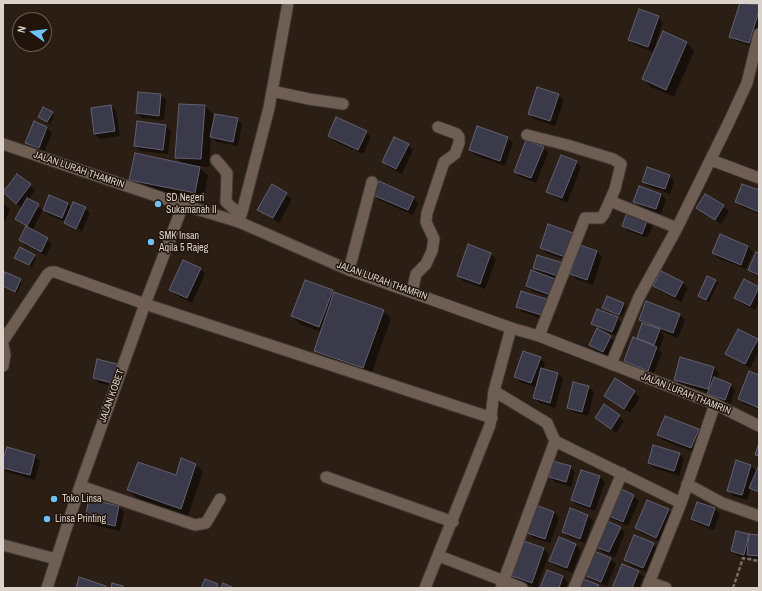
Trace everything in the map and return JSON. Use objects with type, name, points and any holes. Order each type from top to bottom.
[{"type":"street","points":[[241,217],[272,91],[288,3]]},
{"type":"street","points":[[611,364],[639,297],[677,228],[711,160],[746,83],[759,34]]},
{"type":"street","points":[[272,91],[309,99],[344,104]]},
{"type":"street","points":[[412,292],[416,274],[426,264],[432,251],[434,239],[428,228],[427,217],[439,176],[444,162],[455,154],[459,143],[459,137],[457,134],[438,127]]},
{"type":"street","points":[[527,136],[567,145],[617,161],[621,164],[621,169],[610,201],[601,218],[585,218],[539,336]]},
{"type":"street","name":"JALAN LURAH THAMRIN","points":[[3,144],[183,205],[241,217],[349,270],[511,328],[539,336],[715,404],[759,426]]},
{"type":"street","points":[[216,160],[227,173],[226,202],[241,217]]},
{"type":"street","points":[[711,160],[759,178]]},
{"type":"street","points":[[349,270],[372,182]]},
{"type":"street","points":[[610,201],[677,228]]},
{"type":"street","name":"JALAN KOBET","points":[[47,588],[80,486],[145,304],[183,205]]},
{"type":"street","points":[[3,341],[51,272],[62,274],[145,304],[492,418]]},
{"type":"street","points":[[425,588],[439,556],[492,418],[494,391],[511,328]]},
{"type":"street","points":[[3,345],[5,348],[5,355],[3,366]]},
{"type":"street","points":[[494,391],[547,423],[556,441],[680,503]]},
{"type":"street","points":[[666,588],[648,585],[680,503],[715,404]]},
{"type":"street","points":[[502,584],[556,441]]},
{"type":"street","points":[[574,588],[622,473]]},
{"type":"street","points":[[326,477],[452,522]]},
{"type":"street","points":[[687,484],[722,503],[759,516]]},
{"type":"street","points":[[80,486],[195,525],[206,523],[220,499]]},
{"type":"street","points":[[3,545],[56,559]]},
{"type":"street","points":[[439,556],[502,584],[522,588]]},
{"type":"path","points":[[733,588],[743,558],[759,561]]},
{"type":"building","points":[[740,3],[759,5],[759,11],[749,43],[729,37]]},
{"type":"building","points":[[639,9],[659,16],[648,47],[628,40]]},
{"type":"building","points":[[663,31],[687,42],[666,90],[642,79]]},
{"type":"building","points":[[537,87],[559,94],[550,121],[528,114]]},
{"type":"building","points":[[138,92],[161,94],[159,116],[136,113]]},
{"type":"building","points":[[179,104],[205,105],[201,159],[175,158]]},
{"type":"building","points":[[111,105],[115,131],[94,134],[91,108]]},
{"type":"building","points":[[43,107],[53,112],[47,122],[38,117]]},
{"type":"building","points":[[215,114],[238,118],[233,142],[210,137]]},
{"type":"building","points":[[336,117],[367,131],[358,150],[328,136]]},
{"type":"building","points":[[34,121],[47,127],[39,148],[25,143]]},
{"type":"building","points":[[137,121],[166,125],[163,150],[134,146]]},
{"type":"building","points":[[477,126],[508,137],[500,161],[469,150]]},
{"type":"building","points":[[394,137],[409,144],[396,169],[382,162]]},
{"type":"building","points":[[526,140],[544,147],[531,178],[514,172]]},
{"type":"building","points":[[135,153],[200,167],[195,193],[129,180]]},
{"type":"building","points":[[561,155],[577,161],[562,198],[546,192]]},
{"type":"building","points":[[647,167],[670,175],[665,189],[642,182]]},
{"type":"building","points":[[17,174],[31,184],[16,204],[3,192]]},
{"type":"building","points":[[379,181],[414,197],[408,210],[373,195]]},
{"type":"building","points":[[272,184],[287,193],[273,218],[257,210]]},
{"type":"building","points":[[742,184],[759,190],[759,212],[735,202]]},
{"type":"building","points":[[639,186],[661,194],[656,209],[633,202]]},
{"type":"building","points":[[705,194],[724,205],[715,220],[696,208]]},
{"type":"building","points":[[49,195],[68,203],[62,218],[43,210]]},
{"type":"building","points":[[27,198],[39,204],[27,226],[15,219]]},
{"type":"building","points":[[73,202],[86,207],[76,229],[64,223]]},
{"type":"building","points":[[628,210],[648,219],[642,234],[622,226]]},
{"type":"building","points":[[548,224],[576,234],[568,258],[540,248]]},
{"type":"building","points":[[26,226],[48,238],[41,252],[19,240]]},
{"type":"building","points":[[720,234],[748,246],[741,265],[712,253]]},
{"type":"building","points":[[468,244],[491,253],[480,284],[457,276]]},
{"type":"building","points":[[580,245],[597,251],[587,280],[570,274]]},
{"type":"building","points":[[20,247],[35,255],[29,265],[14,258]]},
{"type":"building","points":[[756,252],[759,253],[759,275],[748,270]]},
{"type":"building","points":[[537,255],[563,263],[558,276],[533,268]]},
{"type":"building","points":[[183,260],[201,268],[187,298],[169,290]]},
{"type":"building","points":[[531,270],[558,280],[553,296],[526,286]]},
{"type":"building","points":[[661,271],[683,282],[675,297],[653,286]]},
{"type":"building","points":[[5,272],[21,279],[15,292],[3,286],[3,277]]},
{"type":"building","points":[[707,276],[716,280],[706,300],[698,296]]},
{"type":"building","points":[[744,279],[759,287],[750,306],[734,298]]},
{"type":"building","points":[[305,280],[333,290],[319,327],[291,316]]},
{"type":"building","points":[[521,291],[549,300],[544,316],[516,307]]},
{"type":"building","points":[[334,292],[384,310],[363,368],[314,351]]},
{"type":"building","points":[[607,296],[624,303],[619,315],[602,308]]},
{"type":"building","points":[[646,301],[680,314],[673,333],[639,320]]},
{"type":"building","points":[[597,309],[618,317],[612,332],[591,324]]},
{"type":"building","points":[[642,323],[660,329],[654,345],[637,338]]},
{"type":"building","points":[[597,328],[611,336],[603,352],[589,345]]},
{"type":"building","points":[[738,329],[758,339],[745,364],[725,354]]},
{"type":"building","points":[[633,337],[657,347],[648,371],[624,361]]},
{"type":"building","points":[[523,351],[541,357],[531,383],[514,377]]},
{"type":"building","points":[[680,357],[714,367],[708,389],[674,380]]},
{"type":"building","points":[[97,359],[117,364],[112,383],[93,378]]},
{"type":"building","points":[[541,368],[558,373],[550,403],[533,398]]},
{"type":"building","points":[[749,371],[759,375],[759,408],[738,399]]},
{"type":"building","points":[[714,377],[731,384],[725,400],[707,394]]},
{"type":"building","points":[[615,378],[635,391],[624,409],[604,396]]},
{"type":"building","points":[[573,382],[589,386],[582,412],[567,408]]},
{"type":"building","points":[[604,404],[620,415],[611,429],[595,418]]},
{"type":"building","points":[[665,416],[699,429],[691,448],[657,435]]},
{"type":"building","points":[[759,443],[759,456],[755,455]]},
{"type":"building","points":[[653,445],[680,453],[674,471],[648,463]]},
{"type":"building","points":[[7,447],[35,455],[30,475],[3,468],[3,459]]},
{"type":"building","points":[[181,458],[196,464],[181,509],[127,490],[138,462],[176,475]]},
{"type":"building","points":[[736,460],[751,465],[742,495],[727,491]]},
{"type":"building","points":[[553,461],[571,466],[566,482],[549,477]]},
{"type":"building","points":[[759,465],[759,492],[749,488]]},
{"type":"building","points":[[581,470],[600,476],[590,507],[571,500]]},
{"type":"building","points":[[619,488],[634,495],[623,522],[607,515]]},
{"type":"building","points":[[89,499],[119,506],[115,526],[85,519]]},
{"type":"building","points":[[647,500],[669,509],[656,538],[635,528]]},
{"type":"building","points":[[697,502],[715,508],[709,526],[691,519]]},
{"type":"building","points":[[536,505],[554,512],[545,539],[527,533]]},
{"type":"building","points":[[570,508],[588,515],[580,539],[562,532]]},
{"type":"building","points":[[607,521],[621,527],[609,552],[596,547]]},
{"type":"building","points":[[736,531],[749,534],[744,555],[731,551]]},
{"type":"building","points":[[749,534],[759,535],[759,556],[747,555]]},
{"type":"building","points":[[634,535],[654,543],[643,568],[624,560]]},
{"type":"building","points":[[559,537],[576,544],[567,568],[549,561]]},
{"type":"building","points":[[524,541],[544,548],[532,583],[512,576]]},
{"type":"building","points":[[594,551],[611,558],[601,582],[584,575]]},
{"type":"building","points":[[622,564],[639,571],[632,588],[612,588]]},
{"type":"building","points":[[547,570],[563,576],[559,588],[540,588]]},
{"type":"building","points":[[79,577],[106,586],[106,588],[76,588]]},
{"type":"building","points":[[205,579],[218,584],[216,588],[201,588]]},
{"type":"building","points":[[583,579],[599,585],[597,588],[580,588]]},
{"type":"building","points":[[112,583],[123,586],[123,588],[111,588]]},
{"type":"building","points":[[223,583],[234,588],[221,588]]},
{"type":"place","name":"SD Negeri Sukamanah II","points":[[158,204]]},
{"type":"place","name":"SMK Insan Aqila 5 Rajeg","points":[[151,242]]},
{"type":"place","name":"Toko Linsa","points":[[54,499]]},
{"type":"place","name":"Linsa Printing","points":[[47,519]]}]
